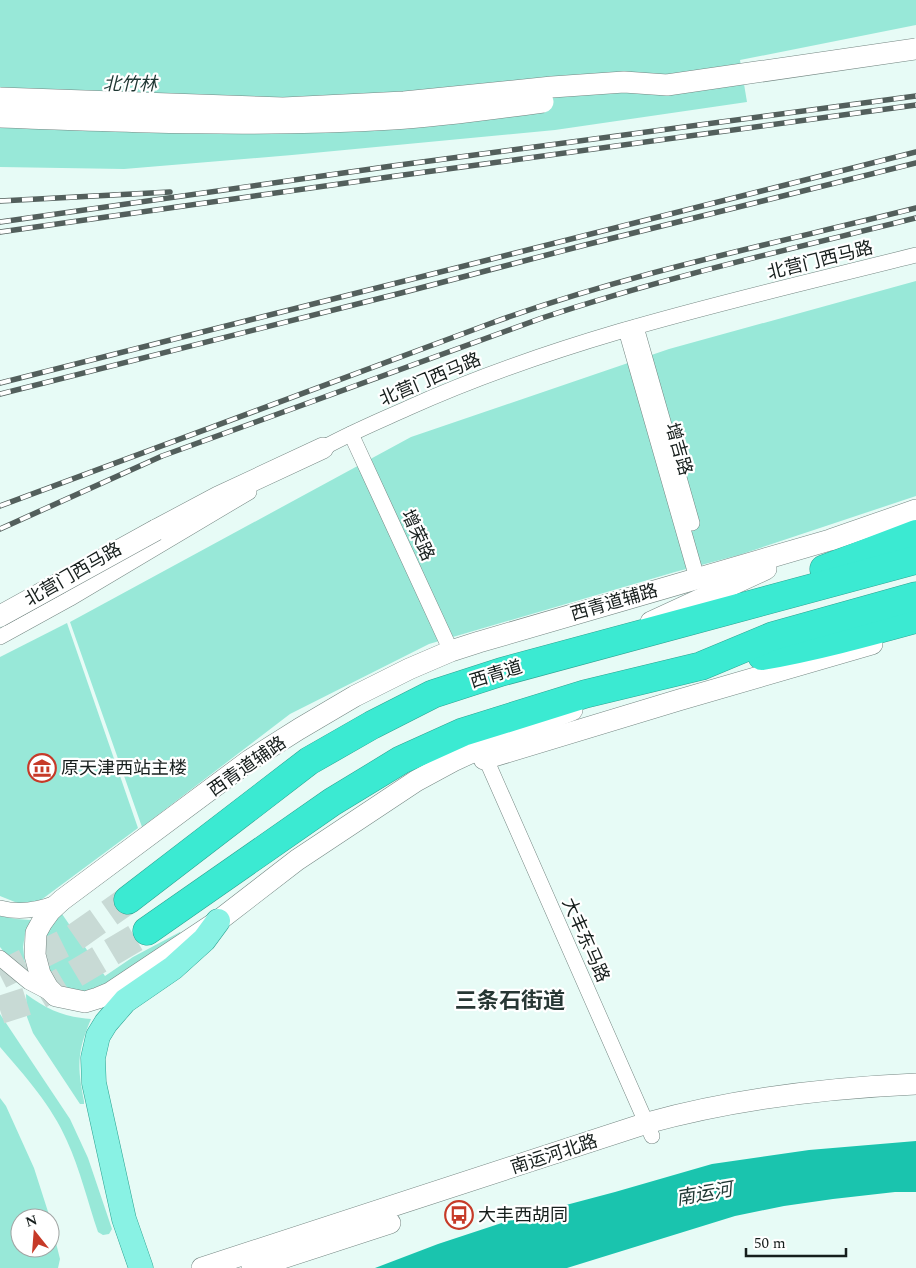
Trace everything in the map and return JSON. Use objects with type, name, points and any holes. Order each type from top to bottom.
[{"type":"highway","points":[[699,618],[916,534]]},
{"type":"highway","name":"西青道","points":[[128,900],[309,761],[372,725],[433,694],[501,672],[605,643],[916,560]]},
{"type":"highway","points":[[701,666],[772,636],[916,596]]},
{"type":"highway","points":[[147,931],[332,802],[402,760],[463,732],[585,694],[642,682],[701,666],[787,652],[916,619]]},
{"type":"main road","points":[[142,1268],[124,1219],[94,1083],[93,1058],[98,1036],[106,1023],[125,1001],[173,968],[204,940],[218,921]]},
{"type":"street","points":[[0,117],[202,124],[347,122],[395,119],[463,113],[916,49]]},
{"type":"street","points":[[0,98],[283,108],[404,102],[552,87],[624,82],[667,84]]},
{"type":"street","name":"北营门西马路","points":[[0,637],[69,599],[323,448],[468,382],[566,347],[631,328],[696,310],[916,256]]},
{"type":"street","name":"增吉路","points":[[631,328],[702,577]]},
{"type":"street","name":"增荣路","points":[[351,434],[451,651]]},
{"type":"street","points":[[0,616],[218,497],[323,448]]},
{"type":"street","name":"西青道辅路","points":[[56,996],[48,988],[40,974],[34,946],[36,933],[50,911],[62,900],[250,760],[299,728],[355,696],[409,669],[451,651],[830,540],[916,510]]},
{"type":"street","points":[[605,643],[830,540]]},
{"type":"street","points":[[377,808],[462,768],[486,759],[661,705],[916,632]]},
{"type":"street","points":[[0,958],[29,982],[56,996],[85,1002],[110,993],[218,921],[297,860],[416,781],[453,761],[507,736],[642,682]]},
{"type":"street","name":"大丰东马路","points":[[486,759],[649,1130]]},
{"type":"street","points":[[0,908],[28,911],[62,900]]},
{"type":"street","name":"南运河北路","points":[[252,1268],[649,1130],[688,1112],[761,1099],[845,1089],[916,1084]]},
{"type":"street","name":"南运河北路","points":[[202,1268],[649,1130],[816,1105],[916,1097]]},
{"type":"green space","name":"北竹林","points":[[0,0],[916,0],[916,25],[740,60],[747,102],[555,130],[292,155],[124,169],[0,167]]},
{"type":"green space","points":[[916,281],[916,496],[739,555],[429,644],[290,714],[142,827],[70,622],[411,437],[669,349]]},
{"type":"green space","points":[[67,623],[138,828],[41,900],[20,904],[0,896],[0,657]]},
{"type":"green space","points":[[62,914],[105,976],[133,957],[180,932],[181,934],[107,984],[83,992],[59,984],[45,965],[42,950],[50,924]]},
{"type":"green space","points":[[0,916],[31,920],[25,934],[23,947],[26,971],[9,958],[0,947]]},
{"type":"green space","points":[[26,994],[57,1012],[91,1019],[83,1041],[79,1068],[84,1104],[80,1104],[33,1033],[27,1017]]},
{"type":"green space","points":[[0,1014],[70,1119],[88,1158],[112,1229],[109,1234],[103,1235],[98,1232],[76,1163],[61,1128],[37,1092],[0,1047]]},
{"type":"green space","points":[[0,1098],[6,1106],[34,1168],[47,1208],[10,1208],[10,1258],[60,1259],[58,1268],[0,1268]]},
{"type":"water","name":"南运河","points":[[916,1141],[916,1192],[895,1192],[833,1199],[735,1216],[567,1268],[375,1268],[438,1244],[517,1218],[712,1164],[809,1150]]},
{"type":"tunnel","points":[[0,975],[71,940],[128,900]]},
{"type":"tunnel","points":[[0,1010],[31,1000],[147,931]]},
{"type":"railway","points":[[0,222],[392,166],[916,96]]},
{"type":"railway","points":[[0,232],[916,105]]},
{"type":"railway","points":[[0,383],[916,152]]},
{"type":"railway","points":[[0,394],[916,163]]},
{"type":"railway","points":[[0,201],[170,192]]},
{"type":"railway","points":[[0,506],[541,306],[647,274],[916,208]]},
{"type":"railway","points":[[0,529],[162,456],[542,318],[635,289],[775,252],[916,218]]},
{"type":"place","name":"原天津西站主楼","points":[[42,768]]},
{"type":"place","name":"大丰西胡同","points":[[459,1215]]},
{"type":"district","name":"三条石街道","points":[[510,1000]]}]
